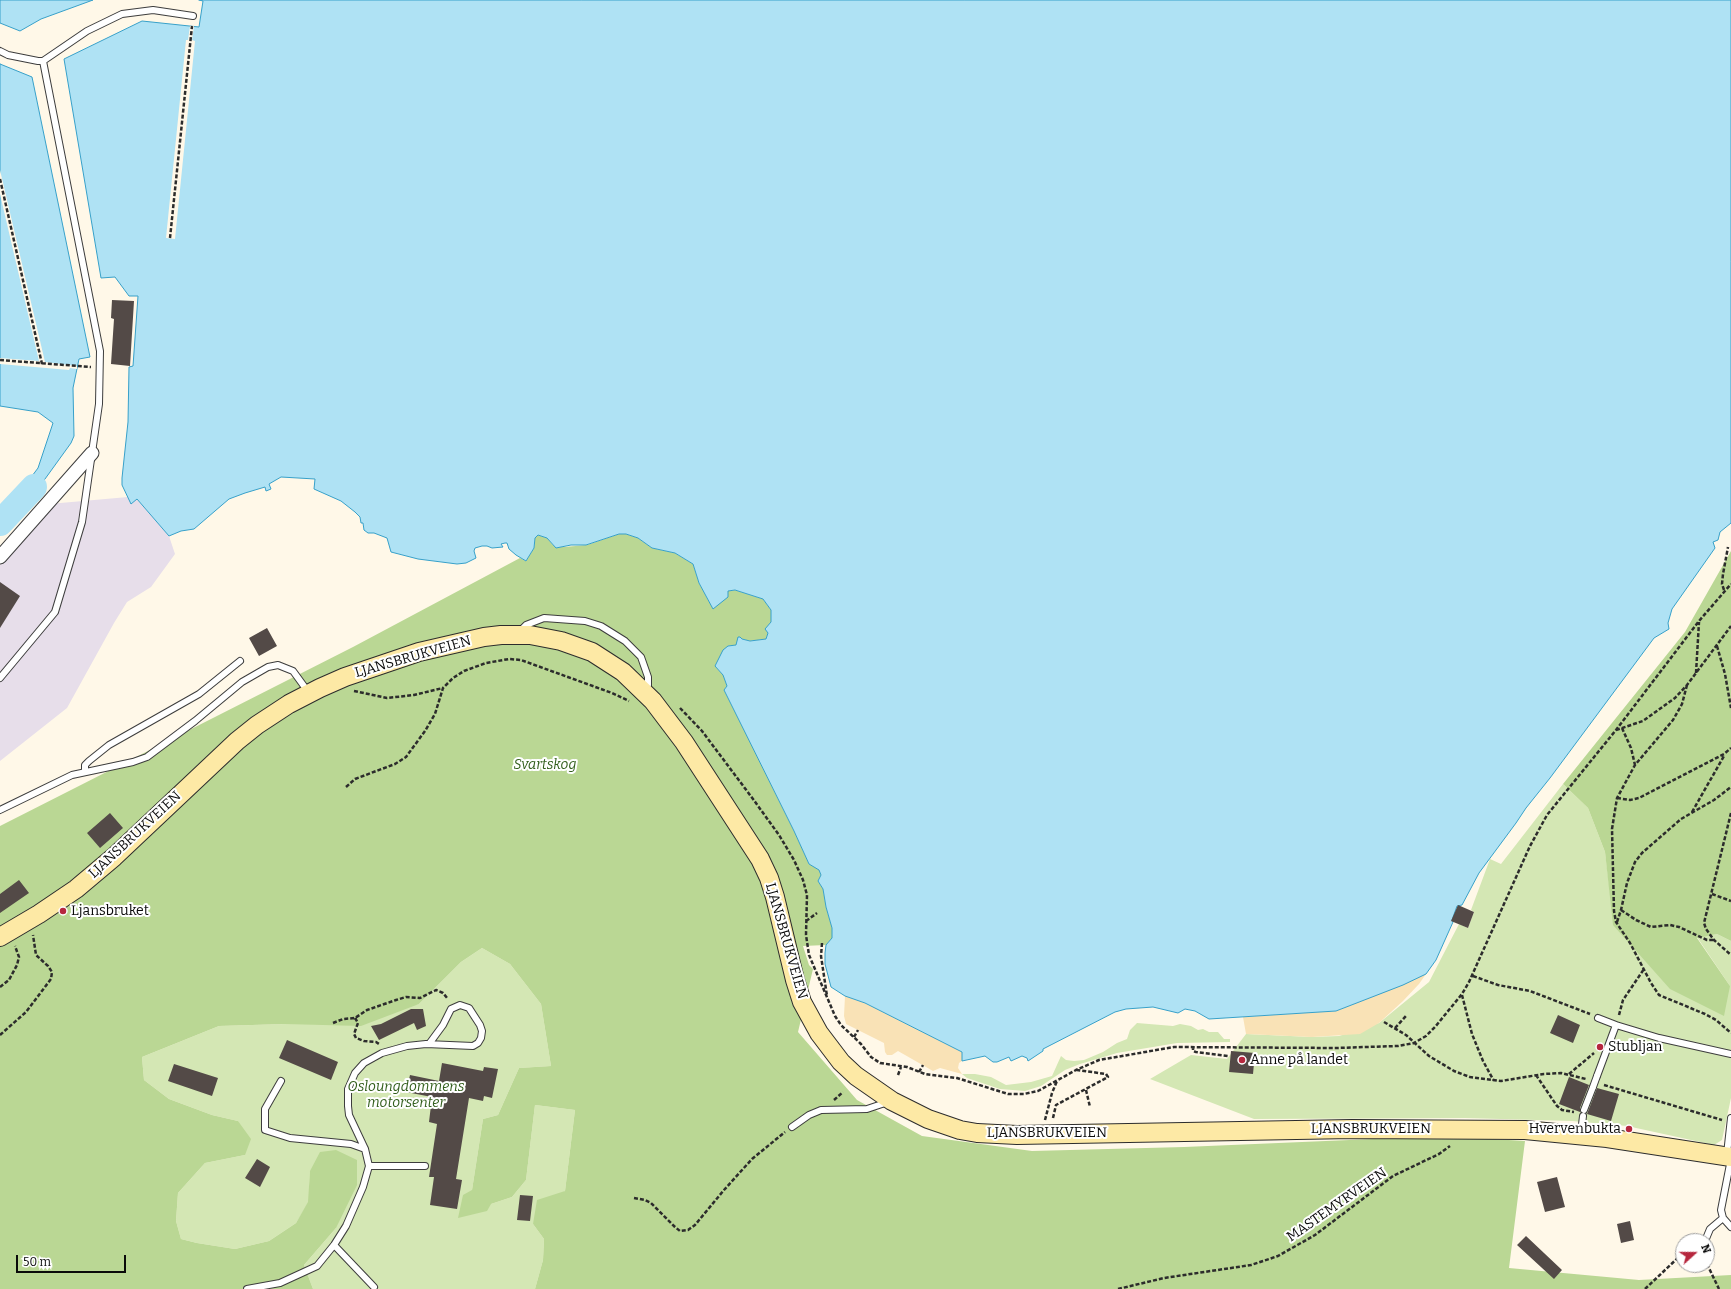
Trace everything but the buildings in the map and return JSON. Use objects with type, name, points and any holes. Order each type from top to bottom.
[{"type":"main road","name":"LJANSBRUKVEIEN","points":[[10,931],[56,903],[93,874],[202,773],[257,725],[309,693],[367,669],[419,652],[464,641],[516,635],[546,637],[592,652],[623,672],[640,699],[660,710],[684,742],[760,859],[769,878],[775,897],[795,980],[802,1002],[819,1033],[837,1057],[856,1076],[892,1101],[928,1119],[960,1130],[994,1134],[1352,1129],[1525,1130],[1581,1135],[1730,1157]]},
{"type":"street","points":[[0,557],[92,453]]},
{"type":"lane","points":[[0,51],[8,55],[43,61],[88,31],[122,14],[154,10],[193,16]]},
{"type":"lane","points":[[0,678],[55,612],[82,522],[99,404],[100,351],[43,61]]},
{"type":"lane","points":[[516,635],[526,625],[538,619],[544,618],[585,621],[601,626],[625,641],[641,657],[648,677],[648,685],[640,699]]},
{"type":"lane","points":[[85,771],[85,765],[109,745],[199,694],[240,661]]},
{"type":"lane","points":[[0,810],[72,775],[85,771],[133,762],[147,757],[195,721],[242,682],[268,667],[278,665],[294,671],[309,693]]},
{"type":"lane","points":[[247,1289],[280,1283],[317,1266],[334,1245],[346,1226],[363,1187],[369,1166],[365,1149],[349,1115],[347,1097],[348,1089],[355,1073],[364,1063],[387,1052],[408,1046],[429,1044],[473,1046],[478,1042],[482,1031],[475,1015],[469,1008],[460,1004],[451,1009],[443,1025],[429,1044]]},
{"type":"lane","points":[[1598,1018],[1659,1038],[1731,1054]]},
{"type":"lane","points":[[1581,1135],[1583,1113],[1616,1025]]},
{"type":"lane","points":[[281,1081],[265,1109],[265,1130],[290,1138],[351,1144],[365,1149]]},
{"type":"lane","points":[[792,1127],[809,1115],[821,1110],[867,1109],[892,1101]]},
{"type":"lane","points":[[1731,1119],[1730,1157],[1721,1210],[1723,1218],[1731,1227]]},
{"type":"lane","points":[[369,1166],[425,1166]]},
{"type":"lane","points":[[1708,1233],[1710,1229],[1723,1218]]},
{"type":"lane","points":[[334,1245],[374,1287]]},
{"type":"path","points":[[170,238],[193,16]]},
{"type":"path","points":[[0,179],[42,364]]},
{"type":"path","points":[[0,360],[100,367]]},
{"type":"path","points":[[1724,591],[1722,584],[1728,547]]},
{"type":"path","points":[[678,706],[702,731],[780,835],[794,860],[805,886],[808,901],[806,935],[809,955],[838,1022],[854,1037],[874,1060],[883,1064],[957,1078],[1008,1094],[1016,1095],[1038,1091],[1076,1070],[1099,1060],[1174,1047],[1335,1048],[1398,1046],[1414,1043],[1426,1036],[1462,994],[1472,976],[1530,846],[1542,824],[1563,793],[1616,730],[1699,621],[1731,584]]},
{"type":"path","points":[[1696,673],[1699,621]]},
{"type":"path","points":[[1616,730],[1643,721],[1658,711],[1687,686],[1731,628]]},
{"type":"path","points":[[1717,645],[1725,674],[1731,708]]},
{"type":"path","points":[[346,787],[355,779],[396,764],[406,756],[425,731],[435,714],[444,688],[453,678],[475,666],[496,660],[521,660],[612,693],[640,699]]},
{"type":"path","points":[[1687,686],[1682,704],[1673,720],[1635,765],[1617,798],[1613,814],[1611,845],[1614,911],[1616,922],[1630,943],[1651,983],[1660,995],[1705,1014],[1716,1020],[1731,1033]]},
{"type":"path","points":[[350,690],[387,698],[414,695],[444,688]]},
{"type":"path","points":[[1622,728],[1635,765]]},
{"type":"path","points":[[1617,798],[1630,800],[1639,798],[1724,754],[1731,748]]},
{"type":"path","points":[[1691,812],[1724,754]]},
{"type":"path","points":[[1616,922],[1621,910],[1627,883],[1638,857],[1672,826],[1691,812],[1731,787]]},
{"type":"path","points":[[1731,813],[1704,923],[1706,929],[1714,940],[1731,955]]},
{"type":"path","points":[[1712,894],[1731,901]]},
{"type":"path","points":[[1621,910],[1636,920],[1651,926],[1679,927],[1707,940],[1714,940]]},
{"type":"path","points":[[806,922],[817,913]]},
{"type":"path","points":[[0,987],[8,980],[19,957],[10,931],[33,933],[36,955],[52,972],[51,979],[26,1012],[0,1035]]},
{"type":"path","points":[[822,943],[821,956],[828,1001]]},
{"type":"path","points":[[1616,1025],[1623,1000],[1644,968]]},
{"type":"path","points":[[1472,976],[1498,985],[1530,991],[1566,1004],[1598,1018]]},
{"type":"path","points":[[333,1023],[343,1019],[355,1018],[367,1010],[396,1000],[420,998],[436,990],[443,993],[455,1007]]},
{"type":"path","points":[[1462,994],[1472,1034],[1483,1061],[1494,1081]]},
{"type":"path","points":[[1395,1028],[1406,1016]]},
{"type":"path","points":[[355,1018],[358,1023],[354,1034],[356,1038],[364,1041],[376,1042],[387,1052]]},
{"type":"path","points":[[1384,1022],[1406,1035],[1429,1056],[1454,1071],[1478,1079],[1508,1081],[1553,1073],[1569,1074],[1594,1082]]},
{"type":"path","points":[[854,1037],[858,1030]]},
{"type":"path","points":[[1193,1046],[1194,1051],[1196,1052],[1228,1056]]},
{"type":"path","points":[[1569,1074],[1595,1052],[1608,1046]]},
{"type":"path","points":[[872,1064],[874,1060]]},
{"type":"path","points":[[919,1072],[923,1065]]},
{"type":"path","points":[[898,1075],[902,1067]]},
{"type":"path","points":[[1053,1119],[1056,1105],[1107,1078],[1108,1075],[1076,1070]]},
{"type":"path","points":[[1536,1076],[1557,1106],[1562,1110],[1583,1113]]},
{"type":"path","points":[[1042,1134],[1052,1093],[1058,1080]]},
{"type":"path","points":[[1600,1083],[1713,1117],[1731,1119]]},
{"type":"path","points":[[1086,1090],[1090,1107]]},
{"type":"path","points":[[634,1198],[651,1203],[674,1227],[680,1231],[688,1230],[695,1226],[724,1190],[752,1159],[792,1127]]},
{"type":"path","name":"MASTEMYRVEIEN","points":[[1118,1289],[1164,1278],[1252,1265],[1278,1256],[1315,1235],[1393,1176],[1445,1150],[1449,1146],[1457,1129]]},
{"type":"path","points":[[1646,1289],[1675,1261]]},
{"type":"path","points":[[1711,1273],[1719,1289]]},
{"type":"shaded area","points":[[128,497],[131,503],[137,499],[169,536],[175,554],[151,587],[127,602],[67,708],[0,761],[0,565],[49,504]]},
{"type":"green space","name":"Svartskog","points":[[619,534],[626,534],[638,538],[652,548],[675,553],[693,564],[699,583],[713,609],[728,591],[735,590],[763,599],[771,610],[771,622],[766,629],[768,633],[766,639],[750,641],[742,639],[738,641],[736,645],[728,646],[715,666],[723,675],[727,686],[724,690],[809,864],[819,869],[821,875],[818,881],[823,889],[832,928],[832,938],[826,945],[803,946],[809,965],[813,969],[798,1032],[857,1100],[922,1136],[1032,1151],[1184,1147],[1444,1136],[1525,1141],[1509,1268],[1639,1280],[1731,1275],[1731,1289],[535,1289],[543,1260],[544,1239],[533,1224],[537,1200],[565,1191],[575,1110],[535,1105],[526,1180],[512,1197],[491,1204],[487,1211],[458,1218],[463,1195],[472,1190],[483,1119],[498,1115],[519,1068],[551,1066],[541,1004],[510,964],[482,948],[461,962],[419,1004],[361,1026],[285,1024],[219,1026],[142,1057],[144,1080],[169,1099],[212,1115],[238,1121],[251,1139],[245,1155],[205,1163],[178,1193],[176,1221],[181,1239],[235,1249],[269,1241],[296,1223],[308,1202],[310,1171],[320,1152],[336,1150],[357,1160],[357,1185],[336,1228],[304,1265],[313,1289],[0,1289],[0,826],[353,647],[520,558],[526,561],[534,548],[535,538],[538,535],[547,538],[553,545],[564,547],[587,545]]},
{"type":"green space","points":[[1731,551],[1731,941],[1717,934],[1697,938],[1730,986],[1724,1016],[1670,989],[1613,925],[1605,852],[1588,808],[1563,784],[1685,632]]},
{"type":"green space","points":[[1563,784],[1588,808],[1605,852],[1614,925],[1730,986],[1697,937],[1717,934],[1731,941],[1731,1098],[1722,1140],[1714,1145],[1627,1126],[1572,1121],[1465,1118],[1254,1119],[1150,1079],[1191,1055],[1227,1059],[1246,1034],[1312,1037],[1339,1036],[1379,1023],[1429,982],[1459,924],[1468,928],[1474,912],[1471,910],[1490,859],[1501,864]]},
{"type":"green space","name":"Osloungdommens motorsenter","points":[[482,948],[510,964],[541,1004],[551,1066],[519,1068],[498,1115],[483,1119],[472,1190],[491,1204],[512,1197],[526,1180],[535,1105],[575,1110],[565,1191],[533,1224],[544,1239],[543,1260],[535,1289],[313,1289],[304,1265],[336,1228],[310,1171],[309,1202],[296,1223],[269,1241],[235,1249],[181,1239],[176,1221],[178,1193],[205,1163],[245,1155],[238,1121],[212,1115],[169,1099],[144,1080],[142,1057],[219,1026],[285,1024],[419,1004],[461,962]]},
{"type":"green space","points":[[1137,1023],[1173,1026],[1180,1024],[1191,1026],[1198,1030],[1203,1029],[1209,1032],[1218,1032],[1224,1039],[1230,1039],[1230,1042],[1177,1043],[1117,1053],[1065,1070],[1041,1086],[1025,1091],[1000,1089],[967,1078],[962,1074],[975,1074],[991,1077],[1006,1085],[1031,1082],[1052,1076],[1061,1056],[1066,1060],[1074,1061],[1084,1060],[1103,1052],[1117,1043],[1127,1039],[1130,1030]]},
{"type":"sand","points":[[1426,974],[1403,1001],[1379,1023],[1360,1034],[1312,1037],[1246,1034],[1243,1017],[1336,1011]]},
{"type":"sand","points":[[845,996],[865,1003],[962,1052],[962,1061],[959,1063],[958,1068],[962,1074],[940,1068],[933,1071],[898,1051],[892,1055],[887,1055],[885,1052],[884,1043],[846,1024],[844,1016]]},
{"type":"water","points":[[0,0],[93,0],[41,19],[20,31],[0,23]]},
{"type":"water","points":[[199,0],[1731,0],[1731,523],[1720,532],[1718,540],[1713,542],[1715,548],[1672,609],[1668,623],[1669,629],[1654,638],[1479,873],[1462,905],[1457,906],[1452,920],[1453,922],[1436,960],[1426,974],[1403,985],[1336,1011],[1209,1019],[1195,1011],[1185,1009],[1178,1013],[1153,1007],[1126,1009],[1115,1012],[1043,1049],[1043,1051],[1028,1061],[1027,1058],[1022,1056],[1011,1061],[1009,1057],[993,1062],[985,1056],[962,1061],[962,1052],[865,1003],[845,996],[831,987],[825,964],[825,953],[826,945],[832,938],[832,928],[823,889],[818,881],[821,875],[819,870],[809,864],[724,690],[727,686],[723,675],[715,666],[723,650],[728,646],[736,645],[738,637],[750,641],[766,639],[768,633],[765,629],[771,622],[771,610],[763,599],[735,590],[728,591],[728,597],[713,609],[699,583],[693,564],[675,553],[652,548],[638,538],[626,534],[619,534],[586,545],[571,545],[556,548],[547,538],[538,535],[535,538],[534,548],[526,561],[509,549],[507,543],[501,544],[503,547],[492,548],[482,546],[475,548],[474,551],[476,558],[466,563],[457,564],[418,559],[391,552],[387,538],[374,533],[368,533],[364,530],[360,517],[355,512],[341,501],[314,489],[315,479],[281,477],[269,484],[271,489],[266,491],[265,487],[229,499],[194,529],[181,531],[169,536],[137,499],[131,504],[122,485],[122,478],[128,422],[129,367],[133,366],[138,296],[129,296],[115,277],[101,278],[64,59],[142,21],[199,27],[203,1]]},
{"type":"water","points":[[0,64],[32,77],[90,357],[79,359],[73,388],[74,436],[71,443],[37,488],[34,487],[29,480],[38,468],[53,423],[38,412],[0,406]]},
{"type":"pier","points":[[190,26],[194,26],[192,40],[195,41],[175,239],[166,238],[186,40],[188,40]]},
{"type":"pier","points":[[0,170],[45,362],[77,366],[77,369],[70,368],[69,370],[0,364],[0,358],[39,361],[0,194]]},
{"type":"waterway","points":[[0,523],[34,487]]},
{"type":"place","name":"Ljansbruket","points":[[63,911]]},
{"type":"place","name":"Stubljan","points":[[1600,1047]]},
{"type":"place","name":"Anne på landet","points":[[1242,1060]]},
{"type":"place","name":"Hvervenbukta","points":[[1629,1129]]}]
